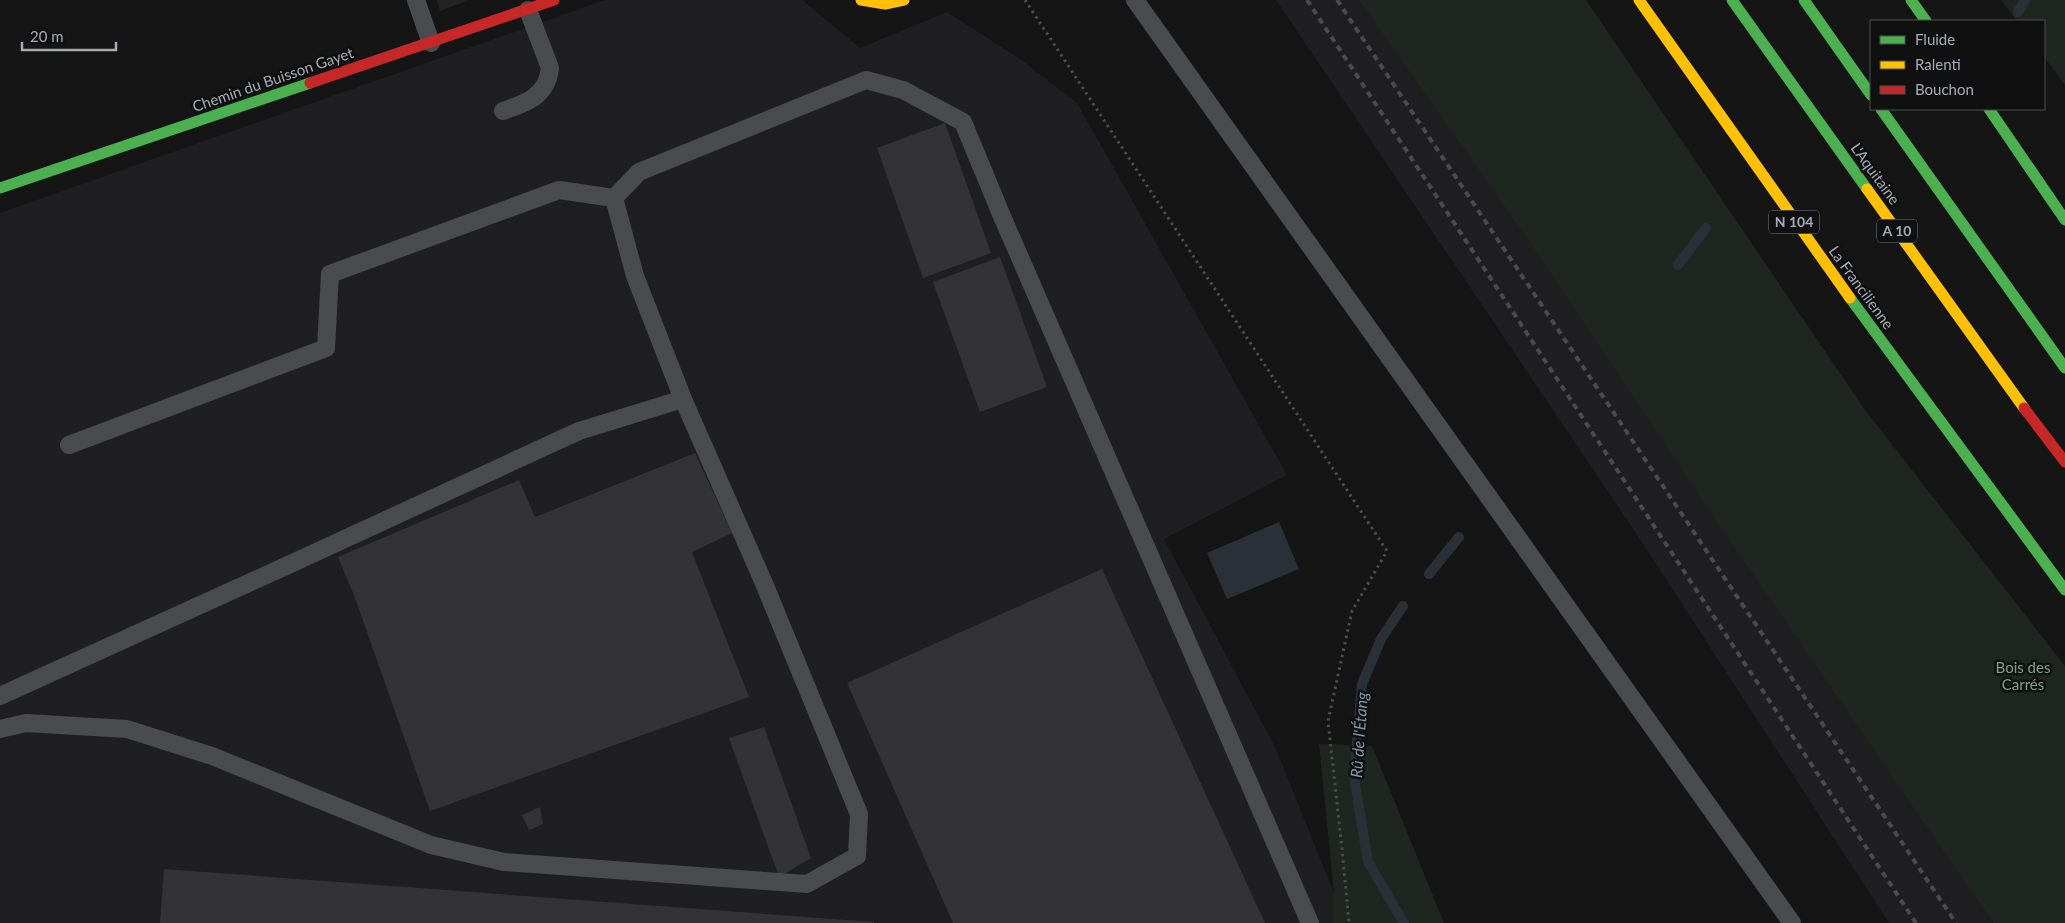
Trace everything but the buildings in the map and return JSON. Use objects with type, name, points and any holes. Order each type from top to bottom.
[{"type":"main road","name":"Chemin du Buisson Gayet","points":[[0,188],[554,0]]},
{"type":"main road","points":[[861,0],[886,4],[904,0]]},
{"type":"main road","name":"La Francilienne","points":[[1639,0],[1805,237],[2065,590]]},
{"type":"main road","name":"L'Aquitaine","points":[[1732,0],[2065,462]]},
{"type":"main road","points":[[1804,0],[1870,94]]},
{"type":"main road","points":[[1911,0],[1925,20]]},
{"type":"main road","points":[[1882,110],[2065,368]]},
{"type":"main road","points":[[1989,110],[2065,220]]},
{"type":"lane","points":[[416,0],[431,43]]},
{"type":"lane","points":[[1134,0],[1792,923]]},
{"type":"lane","points":[[503,111],[529,102],[544,87],[549,78],[550,68],[528,10]]},
{"type":"lane","points":[[614,198],[639,172],[866,80],[903,90],[963,122],[1001,214],[1310,923]]},
{"type":"lane","points":[[69,445],[326,348],[330,274],[559,190],[614,198]]},
{"type":"lane","points":[[0,730],[26,723],[127,729],[212,756],[431,845],[504,862],[807,884],[857,856],[860,814],[763,581],[683,399],[635,276],[614,198]]},
{"type":"lane","points":[[0,696],[579,430],[683,399]]},
{"type":"path","points":[[1025,0],[1387,551],[1352,611],[1328,721],[1348,923]]},
{"type":"shaded area","points":[[605,0],[802,0],[860,48],[947,12],[1020,59],[1077,103],[1287,475],[1164,539],[1276,749],[1334,893],[1334,923],[0,923],[0,213]]},
{"type":"shaded area","points":[[1276,0],[1368,0],[1993,923],[1889,923],[1634,530]]},
{"type":"shaded area","points":[[1279,522],[1299,569],[1227,599],[1207,553]]},
{"type":"green space","points":[[437,0],[469,0],[440,11]]},
{"type":"green space","name":"Bois des Carrés","points":[[1359,0],[1586,0],[1865,410],[2065,666],[2065,923],[1993,923],[1715,519],[1527,238]]},
{"type":"green space","points":[[2001,0],[2065,0],[2065,85],[2045,58],[2045,20],[2016,20]]},
{"type":"green space","points":[[1319,744],[1372,746],[1444,923],[1334,923],[1334,893]]},
{"type":"waterway","points":[[2018,12],[2025,0]]},
{"type":"waterway","points":[[1678,265],[1706,228]]},
{"type":"waterway","name":"Rû de l'Étang","points":[[1429,574],[1459,537]]},
{"type":"waterway","name":"Rû de l'Étang","points":[[1403,606],[1381,639],[1362,684],[1354,777],[1368,862],[1404,923]]},
{"type":"railway","points":[[1307,0],[1916,923]]},
{"type":"railway","points":[[1337,0],[1956,923]]},
{"type":"traffic: fast","points":[[1732,0],[1867,189]]},
{"type":"traffic: fast","points":[[1804,0],[1870,94]]},
{"type":"traffic: fast","points":[[1911,0],[1925,20]]},
{"type":"traffic: fast","points":[[0,188],[310,83]]},
{"type":"traffic: fast","points":[[1882,110],[2065,368]]},
{"type":"traffic: fast","points":[[1990,110],[2065,220]]},
{"type":"traffic: fast","points":[[1850,298],[2065,590]]},
{"type":"traffic: slow","points":[[861,0],[885,4],[904,0]]},
{"type":"traffic: slow","points":[[1639,0],[1850,298]]},
{"type":"traffic: slow","points":[[1867,189],[2024,408]]},
{"type":"traffic: jam","points":[[310,83],[554,0]]},
{"type":"traffic: jam","points":[[2024,408],[2065,462]]}]
